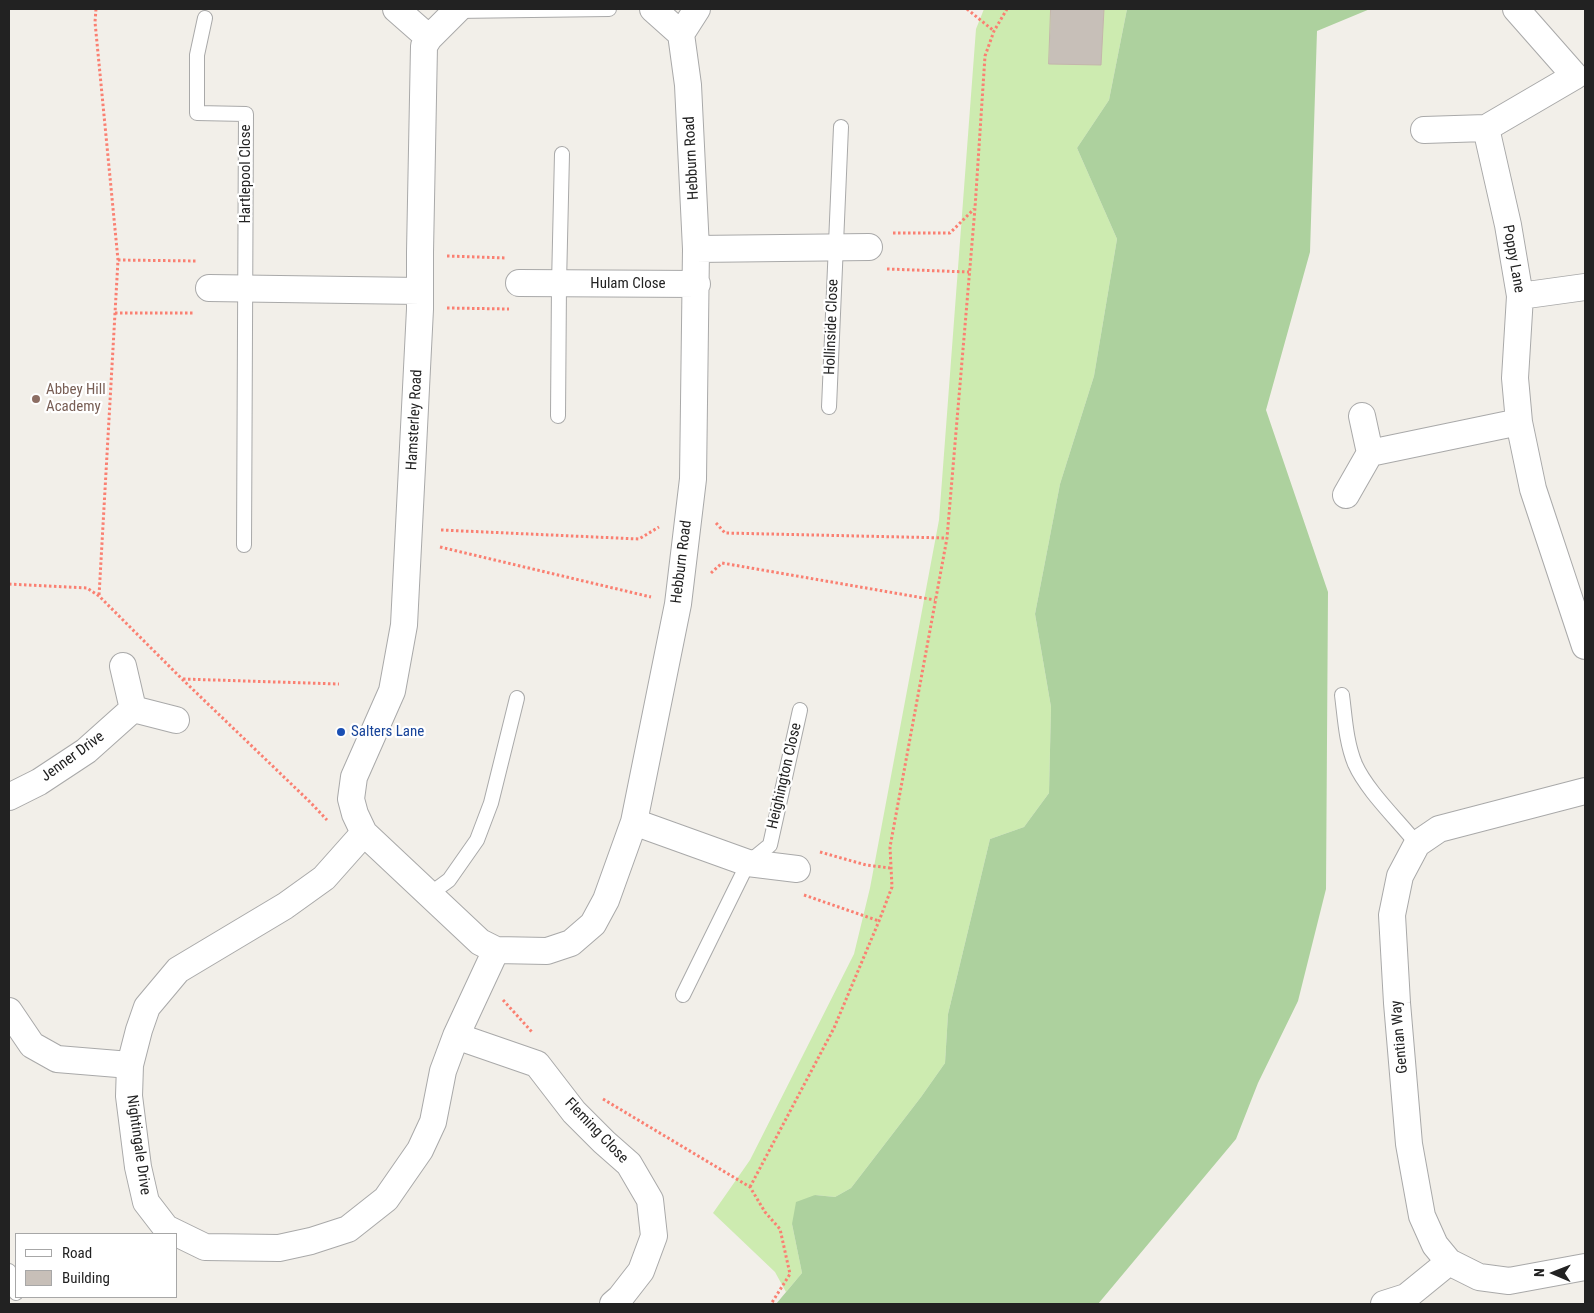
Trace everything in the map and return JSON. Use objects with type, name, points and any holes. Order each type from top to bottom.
[{"type":"street","points":[[396,9],[429,38],[457,10]]},
{"type":"street","points":[[653,9],[681,34],[697,9]]},
{"type":"street","points":[[1424,130],[1486,128],[1575,76],[1516,9]]},
{"type":"street","name":"Hebburn Road","points":[[496,950],[547,951],[571,943],[593,924],[606,900],[634,822],[678,604],[693,479],[697,284],[688,85],[681,34]]},
{"type":"street","name":"Hamsterley Road","points":[[364,833],[355,814],[351,799],[354,777],[392,691],[404,625],[420,309],[423,69],[424,46],[429,38]]},
{"type":"street","name":"Poppy Lane","points":[[1486,128],[1508,225],[1520,296],[1515,378],[1519,422],[1533,489],[1585,646]]},
{"type":"street","points":[[696,249],[869,247]]},
{"type":"street","name":"Hulam Close","points":[[518,283],[697,284]]},
{"type":"street","points":[[1520,296],[1585,287]]},
{"type":"street","points":[[209,288],[420,291]]},
{"type":"street","points":[[1346,495],[1370,453],[1362,416]]},
{"type":"street","points":[[1370,453],[1519,422]]},
{"type":"street","points":[[123,666],[132,709],[176,720]]},
{"type":"street","name":"Jenner Drive","points":[[9,797],[40,782],[86,751],[132,709]]},
{"type":"street","name":"Gentian Way","points":[[1585,791],[1439,829],[1417,844],[1400,876],[1392,915],[1397,1003],[1410,1144],[1422,1216],[1435,1245],[1449,1262],[1479,1277],[1509,1281],[1585,1267]]},
{"type":"street","points":[[634,822],[748,863],[797,869]]},
{"type":"street","points":[[364,833],[480,942],[496,950]]},
{"type":"street","name":"Nightingale Drive","points":[[176,1233],[166,1228],[146,1202],[138,1167],[129,1096],[130,1065],[147,1007],[178,970],[293,901],[324,878],[364,833]]},
{"type":"street","name":"Nightingale Drive","points":[[178,1234],[205,1248],[279,1248],[311,1241],[348,1229],[386,1199],[420,1150],[433,1122],[443,1072],[456,1036],[496,950]]},
{"type":"street","points":[[9,1011],[32,1045],[57,1059],[130,1065]]},
{"type":"street","name":"Fleming Close","points":[[456,1036],[537,1064],[574,1112],[629,1164],[650,1200],[654,1236],[641,1271],[613,1304]]},
{"type":"street","points":[[1384,1304],[1406,1296],[1449,1262]]},
{"type":"lane","points":[[457,10],[609,9]]},
{"type":"lane","name":"Hartlepool Close","points":[[205,18],[197,56],[197,112],[246,114],[244,545]]},
{"type":"lane","name":"Hollinside Close","points":[[829,407],[841,128]]},
{"type":"lane","points":[[558,416],[558,284],[562,154]]},
{"type":"lane","points":[[1342,695],[1347,738],[1355,764],[1368,787],[1417,844]]},
{"type":"lane","points":[[430,894],[450,880],[477,840],[491,803],[517,698]]},
{"type":"lane","name":"Heighington Close","points":[[683,995],[748,863],[770,845],[800,710]]},
{"type":"lane","points":[[9,1271],[15,1288]]},
{"type":"path","points":[[96,9],[95,22],[118,260],[99,596]]},
{"type":"path","points":[[966,9],[994,31]]},
{"type":"path","points":[[750,1187],[834,1028],[892,887],[890,847],[947,538],[986,56],[994,31],[1007,9]]},
{"type":"path","points":[[968,272],[868,268],[870,233],[950,233],[974,208]]},
{"type":"path","points":[[115,313],[210,313],[208,262],[118,260]]},
{"type":"path","points":[[713,519],[725,533],[947,538]]},
{"type":"path","points":[[441,530],[639,539],[664,524]]},
{"type":"path","points":[[440,547],[655,598]]},
{"type":"path","points":[[707,577],[722,563],[935,600]]},
{"type":"path","points":[[182,679],[339,684]]},
{"type":"path","points":[[878,921],[789,890],[805,848],[866,865],[890,868]]},
{"type":"path","points":[[482,977],[534,1034]]},
{"type":"path","points":[[596,1095],[750,1187],[765,1212],[780,1229],[790,1274],[771,1304]]},
{"type":"green space","points":[[984,9],[1127,9],[1109,100],[1077,148],[1117,239],[1094,376],[1060,484],[1035,614],[1051,707],[1049,793],[1024,827],[990,839],[948,1014],[945,1063],[851,1188],[835,1197],[815,1195],[792,1224],[802,1273],[786,1292],[775,1272],[713,1213],[750,1160],[854,954],[870,888],[939,520],[976,29]]},
{"type":"green space","points":[[1127,9],[1370,9],[1317,31],[1310,252],[1266,410],[1328,592],[1326,889],[1298,1001],[1258,1083],[1236,1139],[1098,1304],[776,1304],[802,1273],[792,1224],[796,1202],[815,1195],[835,1197],[851,1188],[945,1063],[948,1014],[990,839],[1024,827],[1049,793],[1051,707],[1035,614],[1060,484],[1094,376],[1117,239],[1077,148],[1109,100]]},
{"type":"building","points":[[1051,9],[1104,9],[1101,65],[1049,64]]},
{"type":"place","name":"Abbey Hill Academy","points":[[36,399]]},
{"type":"place","name":"Salters Lane","points":[[341,732]]}]
